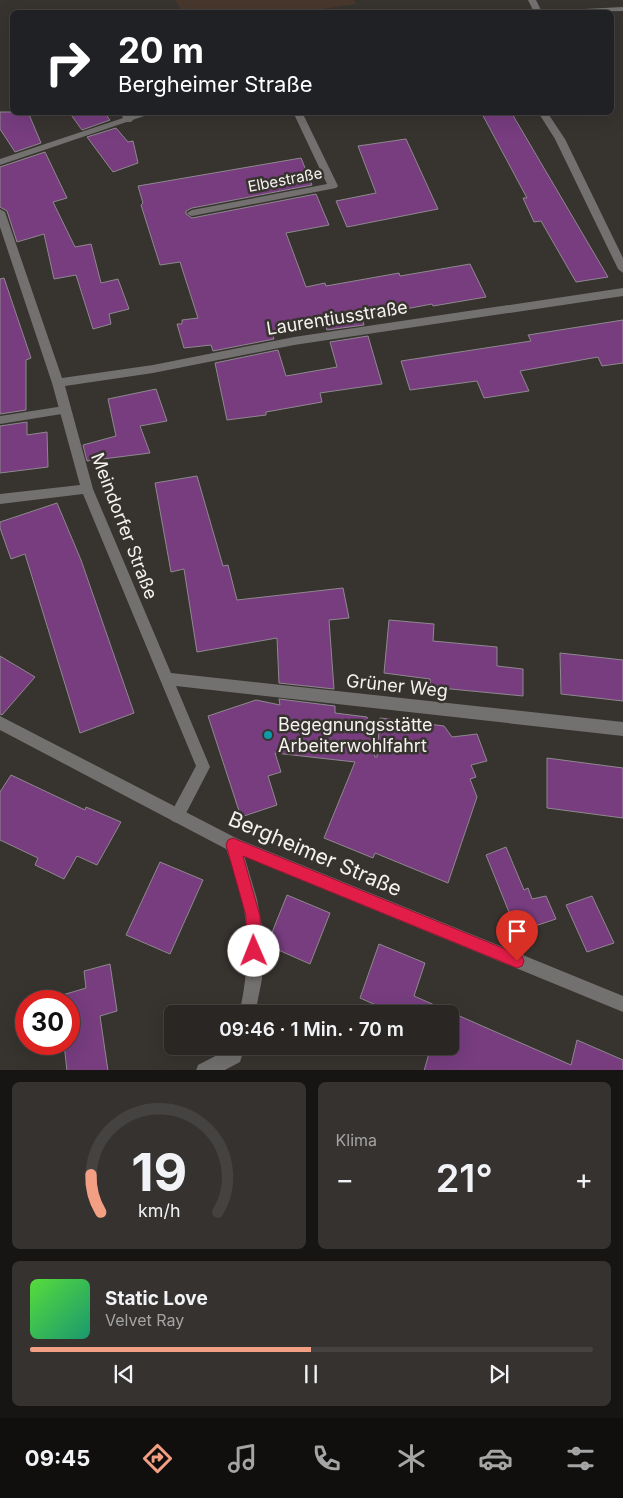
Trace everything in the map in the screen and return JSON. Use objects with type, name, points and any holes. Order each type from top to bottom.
[{"type":"street","points":[[604,10],[623,9]]},
{"type":"street","name":"Elbestraße","points":[[192,213],[333,186],[298,115]]},
{"type":"street","points":[[544,115],[560,139],[623,270]]},
{"type":"street","points":[[0,162],[126,116]]},
{"type":"street","name":"Meindorfer Straße","points":[[0,212],[58,383],[87,489],[203,767],[178,816]]},
{"type":"street","name":"Laurentiusstraße","points":[[58,383],[153,369],[294,342],[623,292]]},
{"type":"street","points":[[0,420],[64,410]]},
{"type":"street","points":[[0,499],[87,489]]},
{"type":"street","name":"Grüner Weg","points":[[167,679],[623,730]]},
{"type":"street","name":"Bergheimer Straße","points":[[0,724],[233,845],[623,1004]]},
{"type":"street","points":[[233,845],[253,916],[249,1005]]},
{"type":"street","points":[[204,1070],[234,1058]]},
{"type":"shaded area","points":[[175,0],[354,0],[356,4],[316,10],[181,10]]},
{"type":"building","points":[[0,112],[10,112],[10,115],[29,115],[41,143],[15,152],[0,129]]},
{"type":"building","points":[[71,115],[106,115],[110,120],[82,130]]},
{"type":"building","points":[[483,115],[513,115],[608,277],[576,282],[541,221],[534,222],[523,198],[527,198]]},
{"type":"building","points":[[116,128],[128,142],[133,141],[138,163],[113,172],[87,137]]},
{"type":"building","points":[[406,139],[438,209],[347,227],[336,201],[376,193],[358,146]]},
{"type":"building","points":[[45,152],[67,198],[53,202],[75,247],[91,244],[101,283],[118,279],[129,309],[109,314],[111,324],[93,329],[76,275],[54,279],[44,234],[17,242],[7,211],[0,207],[0,167]]},
{"type":"building","points":[[301,158],[312,185],[192,208],[186,211],[186,214],[192,218],[316,194],[329,225],[286,233],[306,287],[325,283],[326,286],[399,273],[400,276],[470,264],[486,297],[433,306],[432,304],[362,317],[364,325],[327,330],[325,322],[272,332],[274,339],[213,351],[211,345],[184,348],[177,324],[182,324],[182,320],[198,318],[180,262],[160,265],[141,205],[143,203],[138,186]]},
{"type":"building","points":[[4,278],[31,358],[26,360],[26,410],[0,414],[0,279]]},
{"type":"building","points":[[623,320],[623,363],[602,366],[598,357],[520,371],[529,391],[484,398],[477,381],[410,390],[401,361],[531,341],[528,335]]},
{"type":"building","points":[[368,336],[382,384],[320,393],[322,402],[266,412],[266,415],[227,420],[215,363],[278,350],[286,376],[337,367],[330,342]]},
{"type":"building","points":[[156,389],[167,421],[140,426],[150,453],[87,461],[83,445],[116,436],[108,399]]},
{"type":"building","points":[[27,422],[27,435],[47,432],[48,467],[0,473],[0,426]]},
{"type":"building","points":[[197,476],[223,566],[228,565],[237,600],[343,588],[349,618],[329,620],[334,689],[279,683],[277,638],[197,652],[184,569],[171,572],[155,483]]},
{"type":"building","points":[[57,503],[81,560],[134,713],[80,733],[25,554],[11,559],[0,528],[0,522]]},
{"type":"building","points":[[389,620],[434,624],[433,641],[497,647],[497,666],[523,669],[523,696],[430,687],[430,679],[384,673]]},
{"type":"building","points":[[560,653],[623,660],[623,701],[561,694]]},
{"type":"building","points":[[0,656],[35,677],[2,715],[0,714]]},
{"type":"building","points":[[279,699],[335,706],[335,713],[367,717],[375,757],[377,757],[380,718],[444,726],[452,737],[477,734],[487,761],[471,765],[476,777],[470,779],[477,797],[448,883],[375,853],[373,858],[324,838],[355,762],[275,753],[281,772],[268,776],[277,805],[241,817],[208,716],[256,700],[280,705]]},
{"type":"building","points":[[547,758],[623,768],[623,818],[547,808]]},
{"type":"building","points":[[11,775],[85,810],[86,807],[121,822],[97,865],[77,856],[64,879],[35,865],[38,858],[0,840],[0,792]]},
{"type":"building","points":[[506,847],[524,890],[528,888],[532,899],[546,896],[556,919],[517,932],[486,855]]},
{"type":"building","points":[[160,862],[203,880],[170,954],[126,935]]},
{"type":"building","points":[[287,895],[330,913],[310,964],[267,945]]},
{"type":"building","points":[[592,896],[614,943],[587,952],[566,905]]},
{"type":"building","points":[[379,944],[425,963],[414,996],[434,1005],[376,1005],[360,998]]},
{"type":"building","points":[[110,964],[117,1011],[100,1016],[108,1070],[67,1070],[65,1055],[80,1055],[79,990],[86,988],[84,971]]},
{"type":"building","points":[[459,1016],[571,1065],[577,1040],[623,1060],[623,1070],[424,1070],[428,1055],[459,1055]]},
{"type":"place","name":"Begegnungsstätte Arbeiterwohlfahrt","points":[[268,735]]},
{"type":"route","points":[[254,951],[253,916],[233,845],[517,961]]}]
